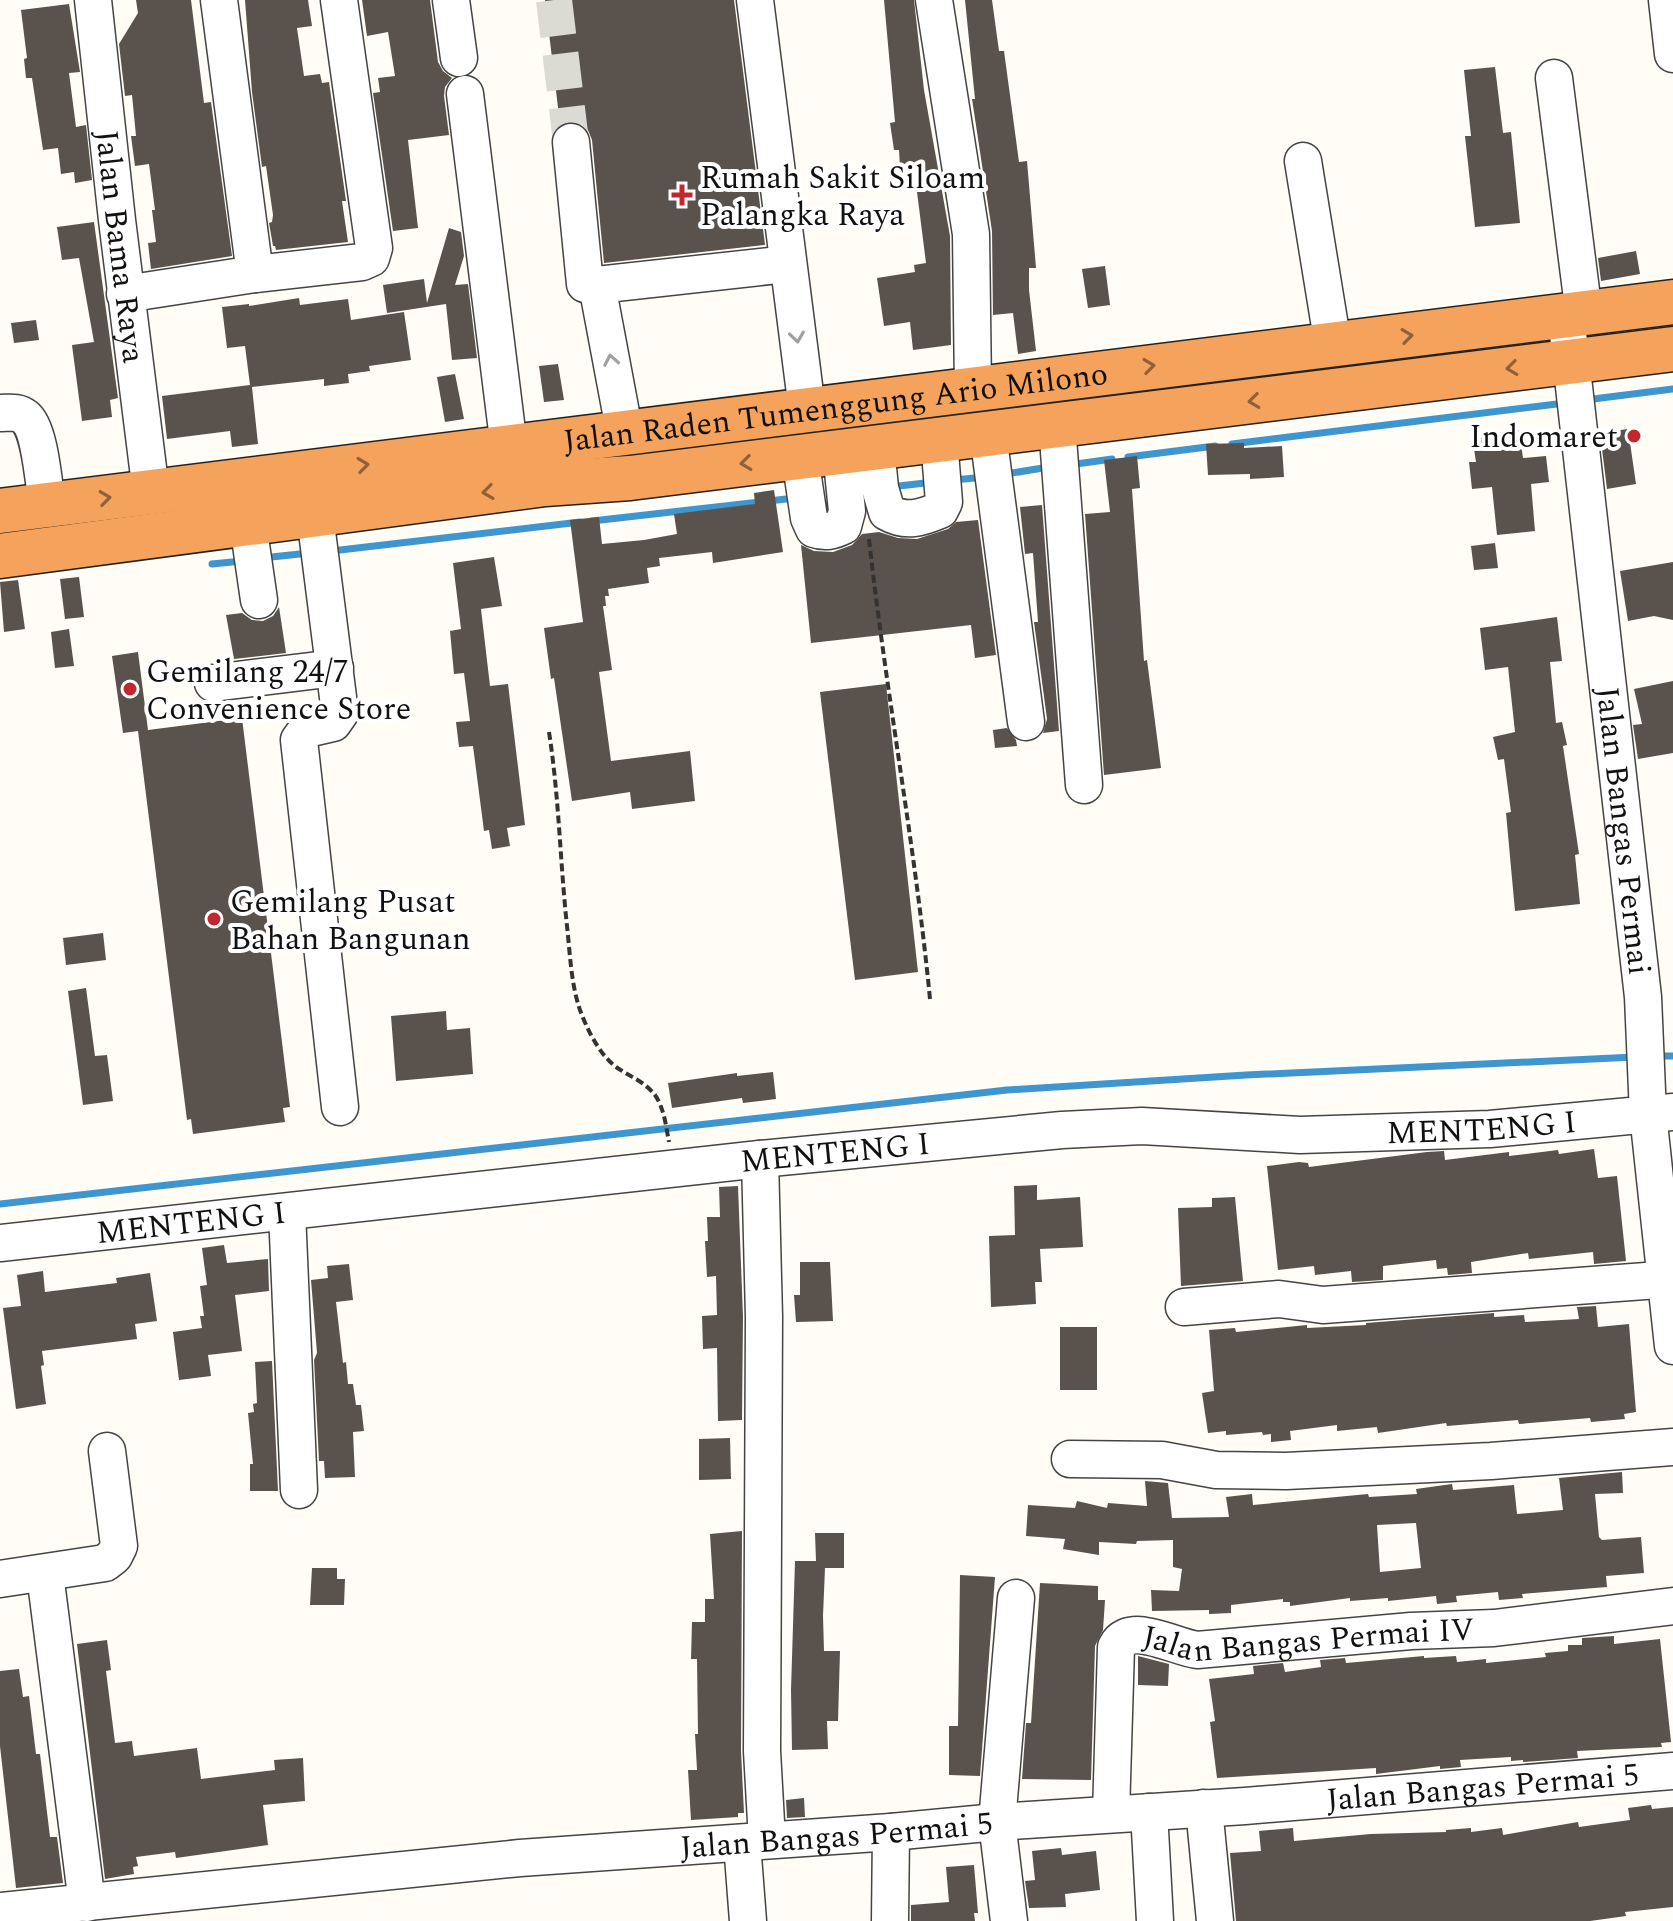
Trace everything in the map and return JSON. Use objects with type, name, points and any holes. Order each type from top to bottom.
[{"type":"highway","name":"Jalan Raden Tumenggung Ario Milono","points":[[0,511],[1673,302]]},
{"type":"highway","name":"Jalan Raden Tumenggung Ario Milono","points":[[0,556],[545,484],[630,478],[1057,425],[1576,388],[1673,349]]},
{"type":"highway","points":[[625,434],[630,478]]},
{"type":"street","name":"Jalan Bama Raya","points":[[93,0],[125,294],[151,492]]},
{"type":"street","points":[[219,0],[255,274]]},
{"type":"street","points":[[125,294],[255,274],[362,262],[371,258],[374,248],[339,0]]},
{"type":"street","points":[[451,0],[459,58]]},
{"type":"street","points":[[755,0],[807,409]]},
{"type":"street","points":[[934,0],[971,234],[973,389]]},
{"type":"street","points":[[1667,0],[1673,54]]},
{"type":"street","name":"Jalan Bangas Permai","points":[[1554,78],[1575,315],[1576,388],[1643,997],[1648,1078],[1661,1113],[1673,1346]]},
{"type":"street","points":[[465,94],[509,447]]},
{"type":"street","points":[[571,142],[585,284],[787,264]]},
{"type":"street","points":[[1303,161],[1333,345]]},
{"type":"street","points":[[597,285],[625,434]]},
{"type":"street","points":[[0,413],[14,412],[25,416],[34,428],[47,505]]},
{"type":"street","points":[[1057,425],[1084,785]]},
{"type":"street","points":[[988,434],[1026,722]]},
{"type":"street","points":[[839,452],[880,488],[887,512],[899,519],[924,517],[940,510],[944,502],[939,440]]},
{"type":"street","points":[[315,516],[340,713],[333,723],[307,729],[299,740],[340,1107]]},
{"type":"street","points":[[248,524],[259,600]]},
{"type":"street","points":[[213,683],[335,668]]},
{"type":"street","name":"MENTENG I","points":[[0,1243],[760,1159],[1125,1126],[1300,1135],[1490,1129],[1661,1113]]},
{"type":"street","points":[[748,1921],[761,1740],[764,1317],[760,1159]]},
{"type":"street","points":[[287,1212],[299,1490]]},
{"type":"street","points":[[1184,1307],[1279,1299],[1323,1305],[1669,1279]]},
{"type":"street","points":[[1070,1459],[1162,1460],[1216,1470],[1286,1471],[1491,1461],[1673,1447]]},
{"type":"street","points":[[0,1579],[105,1563],[114,1556],[119,1546],[107,1451]]},
{"type":"street","points":[[45,1574],[87,1903]]},
{"type":"street","points":[[1009,1921],[997,1822],[1016,1598]]},
{"type":"street","name":"Jalan Bangas Permai IV","points":[[1111,1814],[1116,1647],[1123,1636],[1129,1634],[1162,1639],[1197,1650],[1411,1631],[1494,1628],[1673,1606]]},
{"type":"street","name":"Jalan Bangas Permai 5","points":[[5,1914],[520,1858],[1673,1771]]},
{"type":"street","points":[[1204,1808],[1215,1921]]},
{"type":"street","points":[[1149,1812],[1155,1921]]},
{"type":"street","points":[[890,1921],[891,1832]]},
{"type":"path","points":[[868,529],[876,608],[922,917],[930,999]]},
{"type":"path","points":[[549,732],[557,781],[562,881],[580,1009],[597,1044],[613,1065],[648,1087],[657,1098],[670,1143]]},
{"type":"building","points":[[136,0],[191,0],[204,103],[211,102],[232,256],[151,269],[148,243],[156,242],[149,164],[135,166],[131,136],[136,136],[132,95],[125,96],[119,44],[138,13]]},
{"type":"building","points":[[245,0],[308,0],[312,26],[297,28],[304,76],[320,74],[322,83],[329,82],[346,201],[342,201],[348,242],[276,250],[273,246],[269,223],[273,215],[266,166],[262,167],[252,92]]},
{"type":"building","points":[[362,0],[430,0],[438,62],[452,78],[445,87],[444,96],[449,135],[408,140],[418,228],[393,231],[373,93],[380,92],[378,78],[395,76],[388,32],[367,36]]},
{"type":"building","name":"Rumah Sakit Siloam Palangka Raya","points":[[545,0],[734,0],[765,245],[604,263],[592,140],[588,130],[580,123],[570,121],[560,124]]},
{"type":"building","points":[[884,0],[914,0],[924,90],[950,236],[951,345],[913,350],[910,322],[884,326],[877,278],[915,272],[914,265],[926,263],[917,192],[901,186],[899,150],[894,150],[890,123],[895,122]]},
{"type":"building","points":[[965,0],[992,0],[999,51],[1004,51],[1019,162],[1027,161],[1036,268],[1029,268],[1029,290],[1036,351],[1018,354],[1013,313],[993,315],[992,231],[972,99],[975,99]]},
{"type":"building","points":[[69,4],[80,72],[69,73],[76,127],[86,125],[92,180],[75,183],[74,172],[61,174],[58,148],[43,150],[32,78],[26,78],[24,59],[27,58],[21,10]]},
{"type":"building","points":[[1495,67],[1503,133],[1511,132],[1520,223],[1475,227],[1465,136],[1471,136],[1464,70]]},
{"type":"building","points":[[94,222],[118,398],[110,400],[112,417],[82,421],[72,345],[94,342],[79,258],[62,260],[57,227]]},
{"type":"building","points":[[449,228],[461,232],[464,256],[455,285],[468,284],[477,358],[452,360],[446,304],[387,313],[383,285],[424,279],[427,303]]},
{"type":"building","points":[[1636,251],[1640,274],[1601,281],[1598,258]]},
{"type":"building","points":[[1105,266],[1110,305],[1088,308],[1082,269]]},
{"type":"building","points":[[299,298],[300,305],[348,299],[351,320],[404,312],[411,360],[369,366],[370,371],[348,374],[349,383],[324,386],[324,379],[252,387],[258,444],[232,447],[230,431],[167,439],[162,396],[250,385],[245,346],[227,348],[222,307]]},
{"type":"building","points":[[36,320],[39,340],[14,343],[11,323]]},
{"type":"building","points":[[558,364],[564,400],[544,402],[539,366]]},
{"type":"building","points":[[455,374],[464,419],[445,422],[437,377]]},
{"type":"building","points":[[1628,429],[1636,484],[1607,489],[1600,433]]},
{"type":"building","points":[[1519,430],[1523,458],[1546,456],[1549,482],[1531,484],[1535,531],[1497,535],[1492,487],[1472,489],[1469,462],[1476,462],[1472,436]]},
{"type":"building","points":[[1244,443],[1244,448],[1282,446],[1284,477],[1250,479],[1250,474],[1208,475],[1206,444]]},
{"type":"building","points":[[1137,456],[1140,488],[1132,489],[1144,661],[1147,660],[1161,768],[1104,775],[1085,514],[1110,512],[1104,460]]},
{"type":"building","points":[[774,490],[783,552],[713,563],[712,552],[659,558],[660,566],[647,568],[649,583],[608,589],[609,596],[605,596],[606,606],[603,606],[612,670],[599,672],[611,761],[690,751],[695,801],[632,809],[630,792],[572,801],[544,628],[583,622],[570,520],[599,517],[602,544],[644,540],[677,534],[674,514],[755,504],[754,493]]},
{"type":"building","points":[[1042,505],[1059,731],[1043,733],[1047,719],[1034,622],[1038,622],[1033,553],[1025,554],[1020,507]]},
{"type":"building","points":[[978,520],[996,655],[975,658],[971,625],[811,643],[801,545],[814,551],[833,552],[852,545],[862,534],[879,532],[898,538],[917,539],[948,529],[956,522]]},
{"type":"building","points":[[1495,543],[1498,568],[1474,570],[1471,546]]},
{"type":"building","points":[[494,557],[502,606],[481,609],[490,686],[508,684],[525,825],[507,828],[510,846],[492,849],[489,830],[484,831],[473,746],[459,747],[456,722],[470,721],[464,673],[454,674],[450,631],[461,629],[453,563]]},
{"type":"building","points":[[1673,562],[1673,620],[1654,616],[1628,621],[1620,571]]},
{"type":"building","points":[[79,577],[84,617],[65,619],[60,579]]},
{"type":"building","points":[[18,580],[25,629],[4,632],[0,582]]},
{"type":"building","points":[[279,607],[286,653],[234,659],[226,615],[242,613],[252,620],[263,621],[273,616]]},
{"type":"building","points":[[1557,617],[1562,661],[1550,662],[1556,723],[1562,722],[1567,745],[1563,746],[1579,854],[1575,855],[1580,904],[1515,911],[1506,813],[1511,812],[1504,759],[1498,760],[1493,737],[1515,732],[1508,667],[1485,670],[1480,628]]},
{"type":"building","points":[[69,629],[74,666],[55,668],[51,632]]},
{"type":"building","name":"Gemilang Pusat Bahan Bangunan","points":[[138,652],[148,730],[242,718],[290,1107],[283,1108],[285,1122],[193,1134],[191,1119],[187,1120],[138,731],[123,733],[112,656]]},
{"type":"building","points":[[1673,681],[1673,753],[1638,759],[1633,725],[1642,724],[1634,689]]},
{"type":"building","points":[[886,684],[918,972],[855,980],[820,692]]},
{"type":"building","points":[[1007,728],[1017,746],[995,748],[993,730]]},
{"type":"building","points":[[103,933],[106,960],[66,965],[63,938]]},
{"type":"building","points":[[86,988],[95,1056],[107,1055],[113,1101],[83,1105],[68,991]]},
{"type":"building","points":[[446,1011],[447,1030],[470,1028],[473,1074],[396,1081],[391,1016]]},
{"type":"building","points":[[773,1072],[776,1099],[743,1103],[742,1098],[672,1108],[668,1083],[737,1073],[737,1076]]},
{"type":"building","points":[[1594,1149],[1598,1178],[1617,1176],[1626,1261],[1594,1264],[1593,1252],[1529,1259],[1528,1253],[1471,1262],[1472,1273],[1448,1275],[1447,1268],[1437,1269],[1436,1260],[1383,1266],[1383,1280],[1352,1282],[1351,1271],[1315,1275],[1314,1266],[1278,1270],[1267,1166],[1299,1162],[1308,1163],[1309,1167],[1444,1151],[1445,1160],[1509,1152],[1509,1156]]},
{"type":"building","points":[[1037,1185],[1037,1200],[1080,1197],[1083,1247],[1040,1249],[1042,1282],[1035,1282],[1036,1304],[991,1307],[989,1236],[1015,1235],[1014,1186]]},
{"type":"building","points":[[738,1186],[743,1317],[742,1420],[718,1421],[717,1348],[703,1349],[702,1316],[717,1315],[716,1276],[707,1277],[707,1217],[720,1217],[719,1187]]},
{"type":"building","points":[[1235,1197],[1243,1281],[1181,1286],[1178,1208],[1212,1207],[1212,1198]]},
{"type":"building","points":[[224,1245],[227,1263],[268,1259],[269,1291],[235,1295],[242,1351],[208,1355],[211,1376],[179,1380],[173,1332],[202,1328],[200,1316],[204,1316],[200,1286],[207,1285],[202,1248]]},
{"type":"building","points":[[800,1262],[830,1262],[833,1321],[796,1322],[794,1295],[800,1295]]},
{"type":"building","points":[[349,1264],[353,1300],[336,1302],[343,1363],[346,1362],[348,1384],[353,1384],[356,1405],[361,1405],[364,1431],[353,1432],[355,1477],[325,1478],[324,1461],[319,1461],[314,1360],[317,1353],[311,1280],[328,1278],[327,1266]]},
{"type":"building","points":[[43,1271],[45,1292],[117,1283],[116,1278],[150,1273],[157,1321],[135,1324],[137,1339],[42,1351],[46,1404],[16,1409],[3,1308],[21,1306],[17,1275]]},
{"type":"building","points":[[1596,1306],[1598,1327],[1629,1324],[1636,1412],[1624,1414],[1625,1419],[1591,1422],[1590,1418],[1519,1424],[1518,1420],[1447,1426],[1446,1423],[1378,1433],[1377,1427],[1337,1431],[1337,1425],[1290,1431],[1291,1440],[1271,1442],[1271,1434],[1263,1435],[1262,1432],[1208,1433],[1202,1393],[1214,1391],[1209,1330],[1235,1328],[1236,1332],[1307,1325],[1307,1328],[1366,1325],[1494,1313],[1494,1317],[1524,1315],[1525,1322],[1579,1319],[1577,1307]]},
{"type":"building","points":[[1060,1327],[1097,1327],[1097,1390],[1060,1390]]},
{"type":"building","points":[[272,1361],[278,1491],[250,1491],[250,1464],[253,1464],[248,1413],[254,1412],[253,1404],[257,1403],[255,1362]]},
{"type":"building","points":[[730,1438],[731,1479],[699,1480],[699,1439]]},
{"type":"building","points":[[1622,1472],[1623,1493],[1595,1494],[1599,1537],[1602,1540],[1641,1537],[1644,1573],[1606,1576],[1607,1587],[1522,1594],[1523,1598],[1499,1600],[1498,1592],[1456,1596],[1457,1602],[1437,1604],[1436,1596],[1388,1601],[1388,1598],[1350,1601],[1350,1598],[1290,1606],[1290,1602],[1283,1602],[1283,1599],[1231,1605],[1231,1613],[1209,1614],[1209,1610],[1152,1611],[1151,1590],[1179,1591],[1182,1569],[1173,1567],[1173,1540],[1137,1541],[1136,1544],[1099,1542],[1099,1555],[1063,1549],[1065,1539],[1026,1536],[1028,1505],[1075,1508],[1077,1501],[1107,1508],[1108,1503],[1147,1506],[1145,1481],[1168,1483],[1172,1518],[1229,1517],[1226,1497],[1252,1494],[1253,1505],[1368,1494],[1369,1497],[1417,1494],[1416,1489],[1452,1484],[1453,1490],[1514,1485],[1517,1514],[1563,1510],[1559,1478]],"holes":[[[1416,1523],[1421,1568],[1380,1572],[1377,1525]]]},
{"type":"building","points":[[742,1531],[741,1751],[744,1813],[738,1813],[738,1817],[691,1820],[688,1770],[697,1770],[695,1734],[698,1734],[697,1659],[691,1659],[692,1622],[705,1622],[705,1599],[714,1599],[710,1534]]},
{"type":"building","points":[[815,1533],[844,1533],[844,1568],[825,1568],[823,1616],[824,1651],[840,1651],[838,1721],[827,1721],[828,1749],[792,1750],[795,1561],[816,1561]]},
{"type":"building","points":[[312,1568],[337,1568],[337,1579],[345,1579],[344,1605],[310,1605]]},
{"type":"building","points":[[960,1575],[995,1577],[980,1776],[949,1775],[949,1726],[958,1726]]},
{"type":"building","points":[[1040,1583],[1098,1586],[1098,1600],[1105,1600],[1103,1630],[1095,1646],[1091,1780],[1022,1779],[1026,1723],[1031,1723]]},
{"type":"building","points":[[1614,1636],[1614,1644],[1660,1639],[1671,1742],[1661,1743],[1662,1747],[1577,1751],[1578,1758],[1523,1762],[1511,1761],[1511,1757],[1460,1760],[1461,1767],[1440,1769],[1440,1766],[1376,1774],[1376,1768],[1217,1778],[1210,1722],[1215,1721],[1209,1679],[1254,1674],[1253,1666],[1283,1663],[1285,1672],[1321,1667],[1320,1660],[1345,1658],[1346,1663],[1456,1656],[1457,1662],[1486,1659],[1486,1663],[1546,1657],[1545,1653],[1568,1651],[1568,1645],[1582,1645],[1582,1638]]},
{"type":"building","points":[[107,1640],[111,1670],[106,1671],[115,1743],[132,1741],[134,1756],[197,1748],[201,1779],[275,1770],[274,1760],[303,1758],[305,1801],[263,1805],[268,1845],[176,1858],[175,1852],[136,1857],[138,1866],[133,1867],[134,1874],[105,1879],[77,1644]]},
{"type":"building","points":[[1138,1656],[1169,1664],[1168,1686],[1138,1685]]},
{"type":"building","points":[[19,1669],[23,1697],[29,1696],[50,1837],[57,1837],[63,1883],[16,1888],[0,1746],[0,1671]]},
{"type":"building","points":[[804,1798],[805,1817],[787,1818],[786,1800]]},
{"type":"building","points":[[1651,1805],[1652,1809],[1673,1807],[1673,1907],[1625,1912],[1626,1916],[1590,1921],[1236,1921],[1230,1853],[1261,1851],[1259,1831],[1293,1828],[1294,1841],[1471,1828],[1471,1832],[1502,1828],[1503,1835],[1578,1822],[1579,1827],[1630,1820],[1628,1808]]},
{"type":"building","points":[[1061,1848],[1062,1855],[1096,1851],[1100,1890],[1065,1894],[1066,1907],[1029,1908],[1025,1881],[1035,1880],[1032,1851]]},
{"type":"building","points":[[974,1865],[978,1913],[974,1913],[975,1921],[911,1921],[911,1905],[949,1902],[946,1867]]},
{"type":"waterway","points":[[1585,400],[1673,389]]},
{"type":"waterway","points":[[1232,444],[1565,403]]},
{"type":"waterway","points":[[1128,457],[1215,446]]},
{"type":"waterway","points":[[1069,465],[1112,459]]},
{"type":"waterway","points":[[1006,474],[1049,467]]},
{"type":"waterway","points":[[954,480],[985,477]]},
{"type":"waterway","points":[[890,487],[934,482]]},
{"type":"waterway","points":[[592,521],[795,498]]},
{"type":"waterway","points":[[340,550],[580,522]]},
{"type":"waterway","points":[[262,558],[300,554]]},
{"type":"waterway","points":[[212,564],[242,561]]},
{"type":"waterway","points":[[1655,1056],[1673,1056]]},
{"type":"waterway","points":[[0,1204],[1007,1090],[1246,1075],[1635,1057]]},
{"type":"tunnel","points":[[554,0],[571,142]]},
{"type":"place","name":"Rumah Sakit Siloam Palangka Raya","points":[[682,195]]},
{"type":"place","name":"Indomaret","points":[[1634,436]]},
{"type":"place","name":"Gemilang 24/7 Convenience Store","points":[[130,689]]},
{"type":"place","name":"Gemilang Pusat Bahan Bangunan","points":[[214,919]]}]
